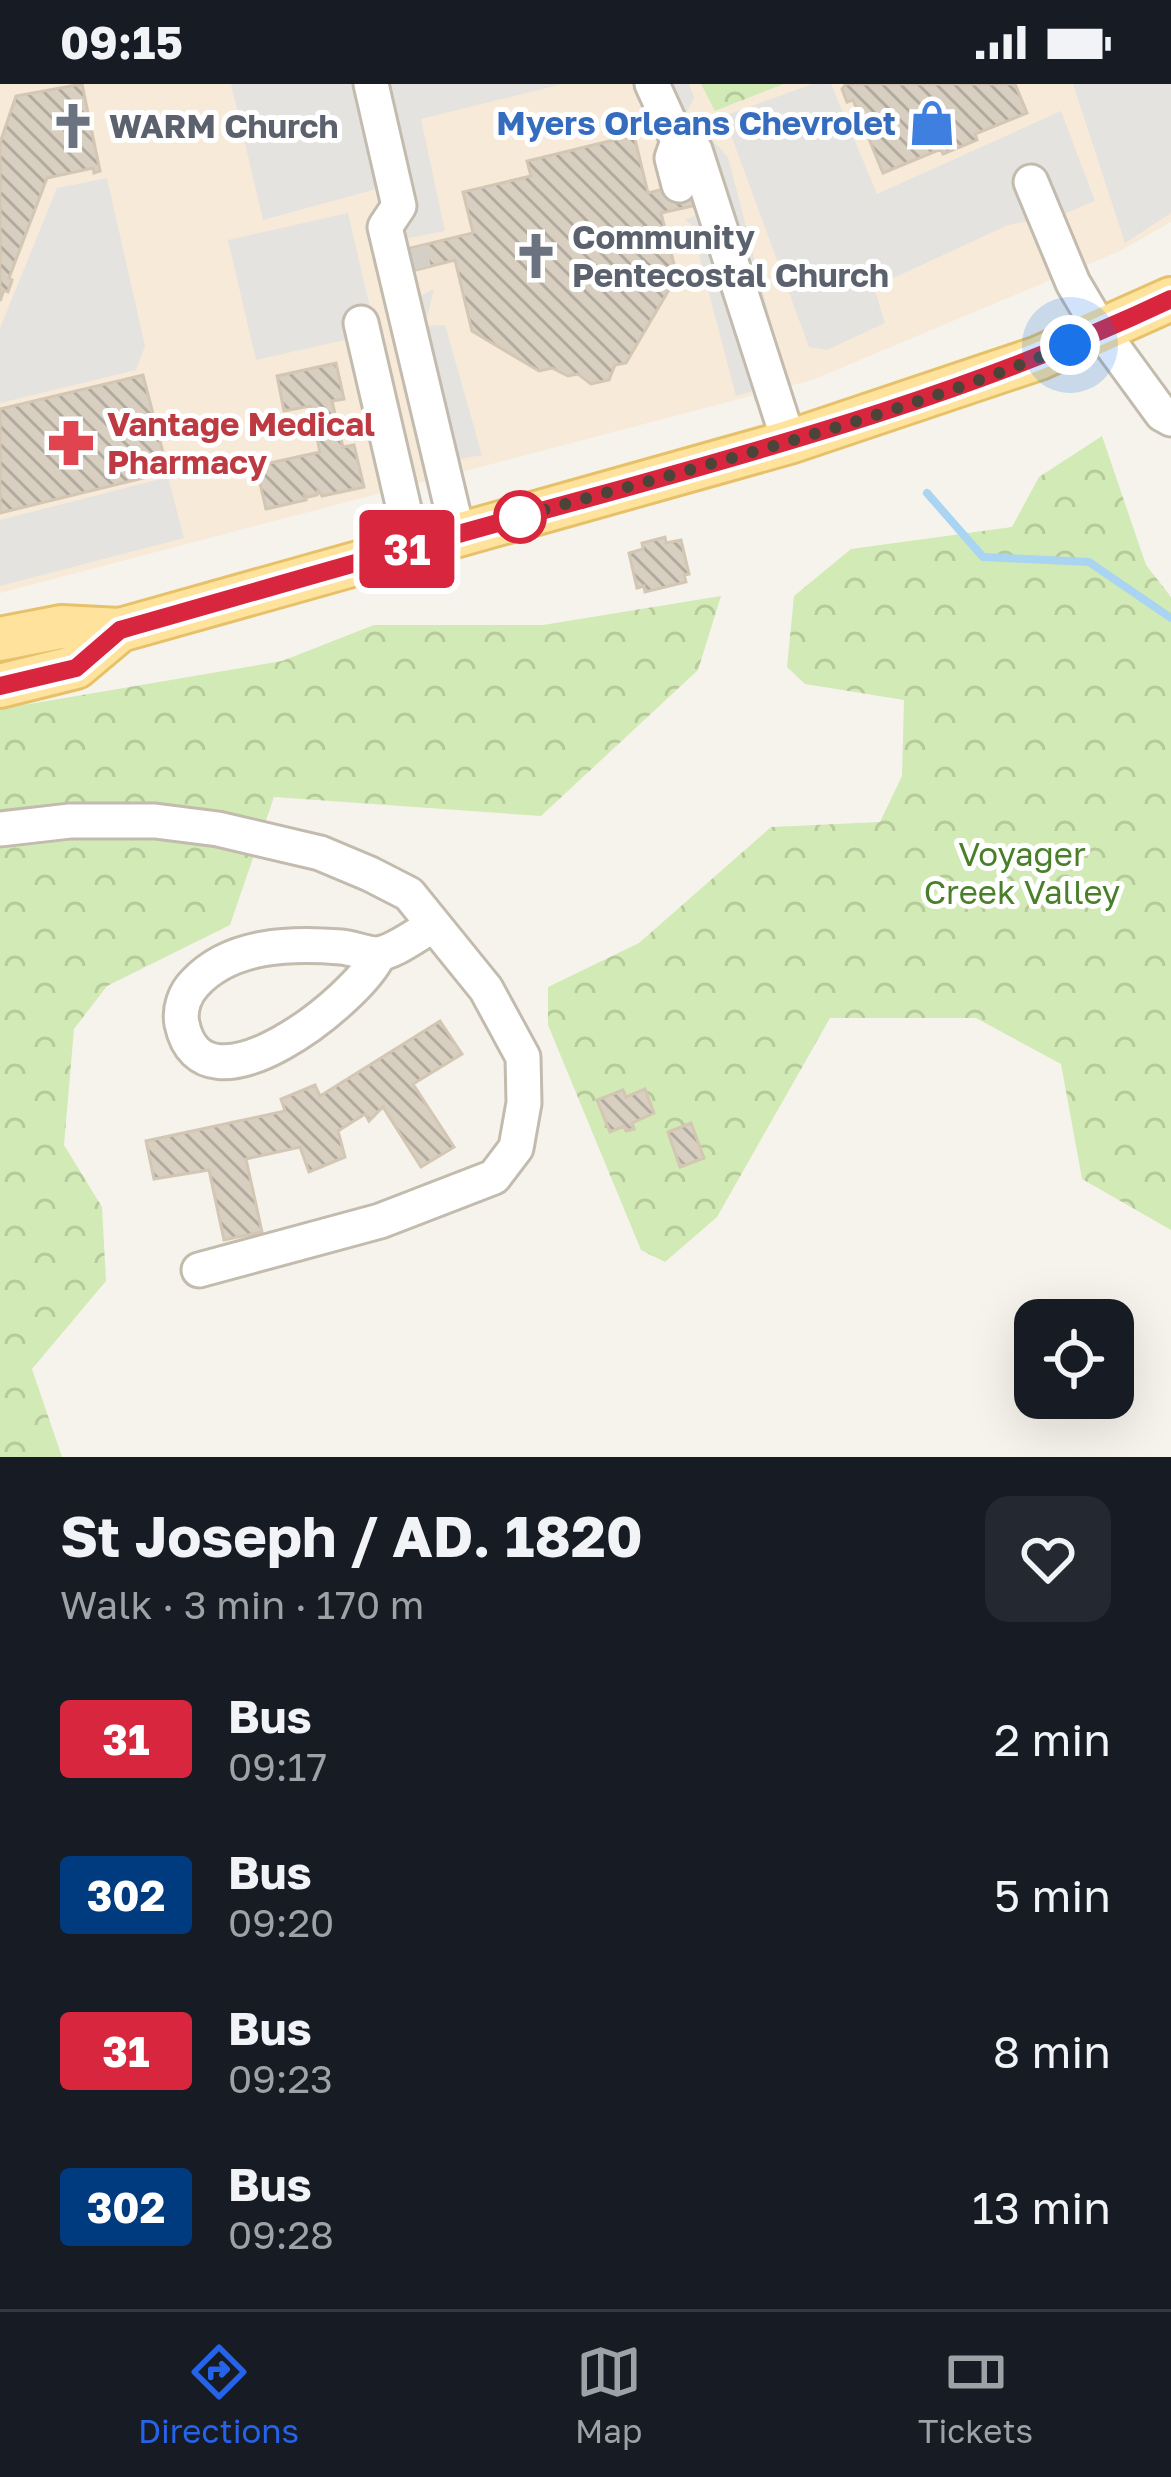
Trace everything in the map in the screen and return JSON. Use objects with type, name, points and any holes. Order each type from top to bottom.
[{"type":"main road","points":[[0,639],[61,627],[120,630],[789,442],[900,407],[1102,332],[1171,299]]},
{"type":"main road","points":[[0,686],[76,668],[120,630]]},
{"type":"street","points":[[371,84],[418,282],[402,310]]},
{"type":"street","points":[[652,84],[678,141],[694,150],[789,442]]},
{"type":"street","points":[[678,141],[672,158],[687,213],[706,220],[719,216]]},
{"type":"street","points":[[1031,182],[1073,283],[1102,332],[1162,414],[1171,419]]},
{"type":"street","points":[[399,206],[385,227],[458,534]]},
{"type":"street","points":[[362,323],[412,548]]},
{"type":"street","points":[[0,829],[70,821],[155,821],[218,829],[320,854],[370,874],[409,894],[486,989],[523,1057],[524,1102],[516,1148],[494,1177],[380,1221],[200,1270]]},
{"type":"street","points":[[380,954],[302,946],[242,953],[203,974],[189,990],[181,1010],[182,1026],[190,1044],[202,1054],[240,1061],[260,1056],[335,1005],[372,971],[380,954],[434,925]]},
{"type":"shaded area","points":[[0,84],[701,84],[716,111],[784,84],[1171,84],[1171,222],[1120,251],[812,380],[0,593]]},
{"type":"shaded area","points":[[231,84],[563,84],[421,119],[445,231],[404,239],[418,297],[434,289],[425,326],[445,325],[482,455],[427,465],[374,237],[384,187],[263,220]]},
{"type":"shaded area","points":[[642,84],[689,84],[694,98],[687,112],[728,157],[789,393],[754,401],[753,391],[736,396],[699,255],[722,249],[685,220],[715,207]]},
{"type":"shaded area","points":[[812,84],[831,84],[877,194],[1061,111],[1095,201],[1064,214],[1008,225],[874,287],[885,323],[827,350],[809,347],[724,116]]},
{"type":"shaded area","points":[[1073,84],[1171,84],[1171,213],[1125,243]]},
{"type":"shaded area","points":[[107,178],[145,346],[136,370],[0,403],[0,328],[57,188]]},
{"type":"shaded area","points":[[348,213],[376,333],[256,360],[228,240]]},
{"type":"shaded area","points":[[168,477],[184,538],[0,586],[0,520]]},
{"type":"green space","points":[[701,84],[784,84],[715,111]]},
{"type":"green space","name":"Voyager Creek Valley","points":[[1102,436],[1146,565],[1171,597],[1171,1230],[1082,1179],[1061,1064],[976,1018],[830,1018],[717,1217],[665,1262],[641,1250],[548,1025],[548,987],[639,943],[771,827],[880,822],[902,776],[904,700],[805,684],[787,667],[794,596],[851,549],[1012,527],[1039,477]]},
{"type":"green space","points":[[721,596],[698,670],[541,816],[274,797],[230,925],[107,986],[74,1029],[64,1145],[102,1207],[106,1281],[32,1369],[62,1457],[0,1457],[0,709],[282,661],[374,625],[543,625]]},
{"type":"building","points":[[82,84],[100,171],[94,173],[93,168],[47,178],[8,292],[4,290],[0,301],[0,143],[16,96]]},
{"type":"building","name":"Myers Orleans Chevrolet","points":[[846,84],[1015,84],[1027,113],[975,134],[977,140],[883,173],[853,100],[847,102],[842,89]]},
{"type":"building","name":"Community Pentecostal Church","points":[[634,135],[648,193],[696,181],[701,204],[661,213],[677,276],[626,363],[615,365],[609,380],[591,384],[578,374],[568,376],[552,368],[539,371],[472,331],[455,260],[404,273],[398,251],[473,233],[463,192],[531,176],[527,161]]},
{"type":"building","points":[[336,363],[344,399],[332,401],[343,447],[354,445],[364,487],[322,496],[318,490],[317,495],[304,494],[306,500],[266,509],[256,466],[320,452],[310,406],[284,411],[277,376]]},
{"type":"building","points":[[143,375],[168,472],[0,513],[0,409]]},
{"type":"building","points":[[665,537],[666,543],[681,540],[689,574],[684,575],[686,582],[645,592],[644,586],[637,588],[629,553],[643,549],[642,543]]},
{"type":"building","points":[[440,1021],[462,1054],[413,1084],[454,1147],[421,1167],[383,1107],[369,1121],[365,1114],[338,1131],[345,1157],[309,1172],[300,1147],[246,1159],[262,1232],[224,1240],[209,1170],[154,1179],[146,1141],[285,1111],[281,1099],[315,1085],[320,1096]]},
{"type":"building","points":[[645,1089],[654,1113],[632,1123],[634,1129],[626,1131],[624,1126],[610,1132],[597,1100],[623,1090],[626,1097]]},
{"type":"building","points":[[691,1123],[704,1158],[680,1167],[668,1132]]},
{"type":"waterway","points":[[927,493],[983,557],[1089,562],[1171,618]]},
{"type":"tunnel","points":[[410,249],[415,270]]},
{"type":"bus line","name":"31","points":[[0,686],[76,668],[120,630],[900,407],[1039,358],[1171,299]]},
{"type":"place","name":"Myers Orleans Chevrolet","points":[[932,123]]},
{"type":"place","name":"WARM Church","points":[[73,126]]},
{"type":"place","name":"Community Pentecostal Church","points":[[536,256]]},
{"type":"place","name":"Vantage Medical Pharmacy","points":[[71,443]]},
{"type":"route","points":[[520,517],[501,522],[789,442],[1070,345]]}]
